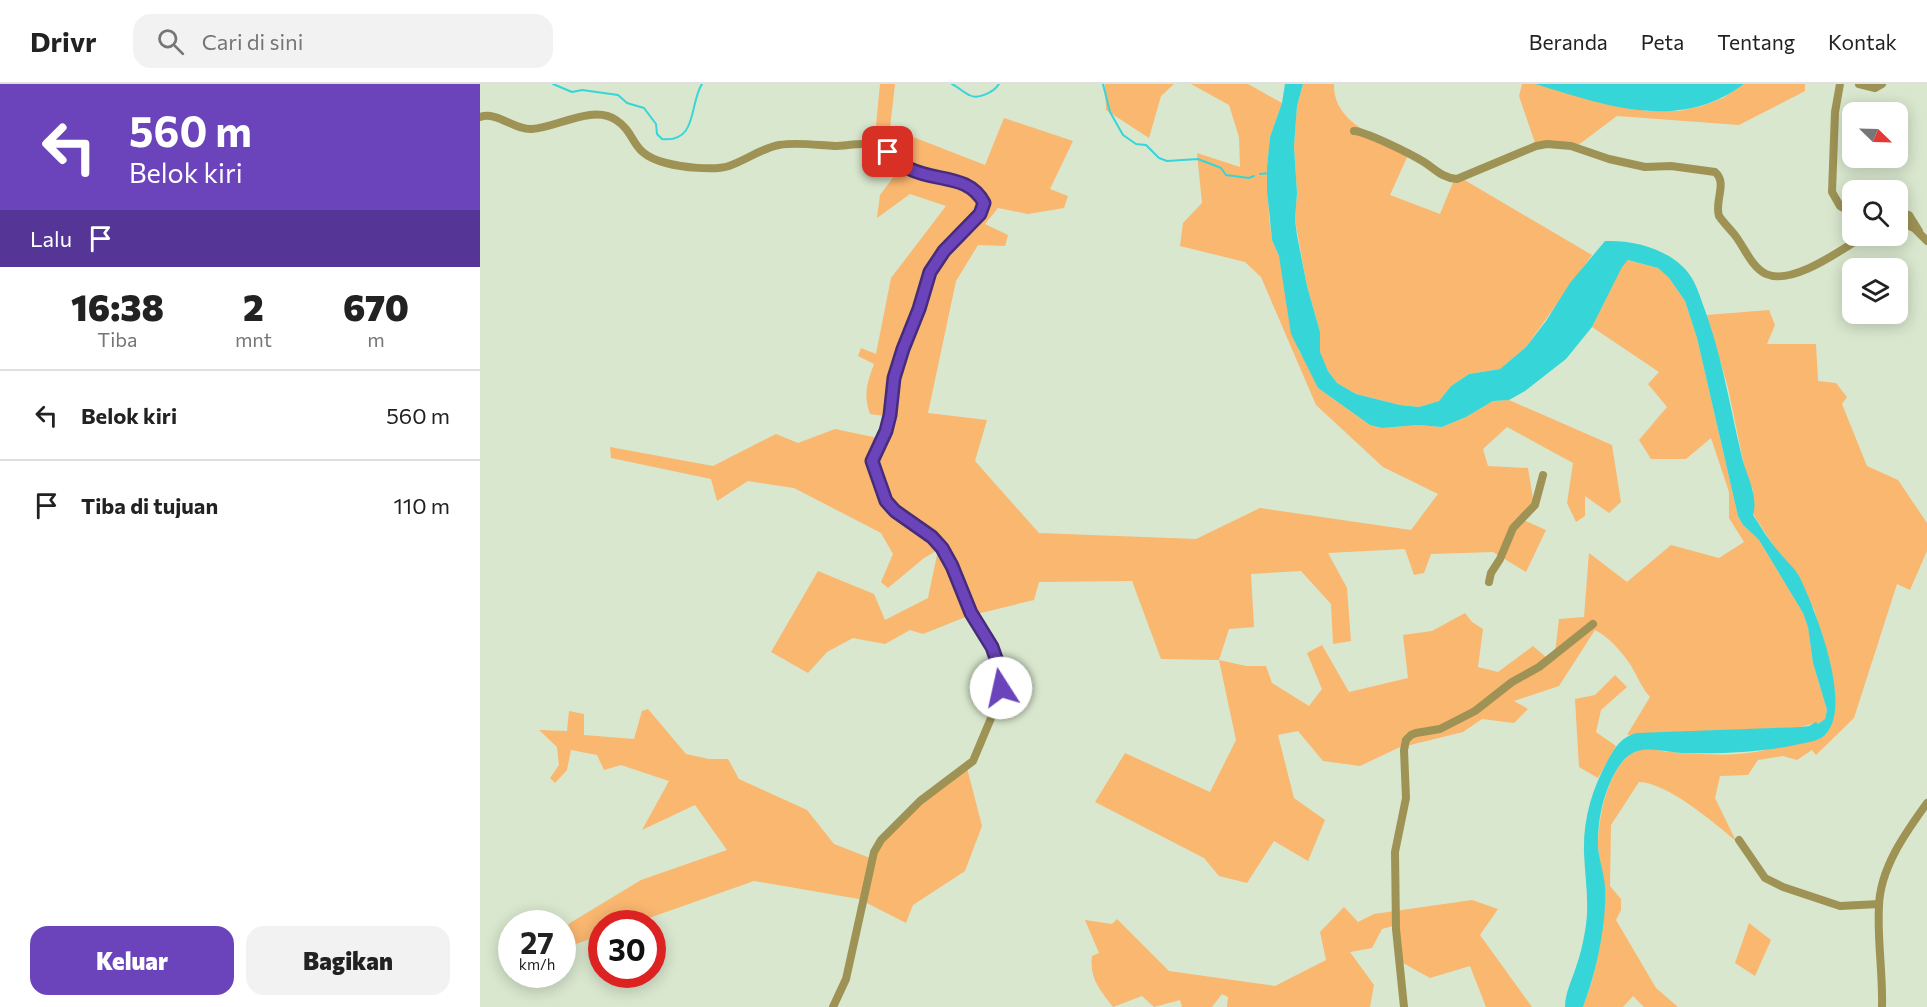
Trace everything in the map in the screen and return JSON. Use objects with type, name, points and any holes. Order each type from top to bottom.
[{"type":"street","points":[[1840,84],[1835,112],[1832,192],[1833,197],[1842,207]]},
{"type":"street","points":[[1859,84],[1875,88],[1882,84]]},
{"type":"street","points":[[480,117],[486,115],[522,128],[533,129],[578,118],[605,116],[616,119],[644,155],[665,163],[714,168],[728,166],[777,145],[864,144],[877,146],[909,169],[966,184],[976,191],[984,203],[980,214],[944,251],[930,272],[919,309],[895,372],[886,431],[872,461],[886,501],[895,511],[932,537],[942,548],[971,613],[992,647],[998,664],[1001,688],[997,704],[973,761],[920,801],[881,840],[874,852],[846,979],[833,1007]]},
{"type":"street","points":[[1354,131],[1423,161],[1440,175],[1452,179],[1463,177],[1536,146],[1547,144],[1571,146],[1603,157],[1645,167],[1671,166],[1715,172],[1721,181],[1717,206],[1719,216],[1761,270],[1774,276],[1816,266],[1848,246]]},
{"type":"street","points":[[1908,215],[1924,238]]},
{"type":"street","points":[[1908,226],[1924,238]]},
{"type":"street","points":[[1489,582],[1491,573],[1500,559],[1513,528],[1535,505],[1543,475]]},
{"type":"street","points":[[1404,1007],[1396,929],[1395,852],[1406,798],[1404,750],[1406,740],[1416,733],[1445,727],[1475,711],[1512,682],[1539,667],[1593,624]]},
{"type":"street","points":[[1882,1007],[1879,904],[1883,884],[1897,850],[1927,803]]},
{"type":"street","points":[[1739,840],[1765,878],[1783,888],[1840,906],[1879,904]]},
{"type":"shaded area","points":[[880,84],[895,84],[890,128],[985,165],[1004,118],[1073,141],[1050,189],[1068,196],[1064,208],[1028,214],[998,208],[985,224],[1008,235],[1005,246],[978,245],[956,281],[928,413],[987,420],[975,461],[1039,533],[1196,539],[1260,508],[1411,530],[1438,494],[1383,467],[1316,405],[1261,277],[1245,262],[1180,246],[1183,223],[1202,203],[1197,153],[1240,167],[1239,137],[1229,105],[1191,84],[1248,84],[1282,103],[1270,137],[1267,167],[1269,217],[1272,240],[1279,256],[1299,351],[1309,366],[1318,388],[1370,425],[1382,428],[1418,425],[1442,427],[1466,417],[1493,401],[1509,400],[1612,445],[1621,502],[1609,513],[1585,496],[1585,516],[1576,522],[1567,503],[1573,463],[1507,427],[1483,449],[1488,466],[1528,468],[1534,505],[1521,519],[1546,530],[1526,572],[1493,552],[1431,554],[1424,573],[1414,575],[1405,549],[1328,553],[1347,588],[1351,641],[1333,644],[1331,604],[1301,571],[1251,574],[1254,627],[1229,629],[1219,660],[1161,659],[1132,581],[1039,582],[1034,600],[968,616],[923,634],[910,630],[885,644],[853,638],[827,652],[808,673],[771,652],[818,571],[874,594],[885,620],[928,598],[938,550],[924,558],[888,588],[881,582],[893,554],[881,533],[794,488],[748,481],[717,501],[711,479],[611,458],[610,447],[713,466],[776,434],[798,443],[835,429],[878,438],[884,416],[870,414],[866,395],[874,364],[858,356],[861,348],[876,354],[891,278],[946,206],[910,194],[877,218],[880,195],[898,171],[874,146]]},
{"type":"shaded area","points":[[1105,84],[1174,84],[1161,96],[1149,138],[1106,110]]},
{"type":"shaded area","points":[[1303,84],[1334,84],[1336,98],[1349,119],[1372,135],[1409,153],[1390,195],[1440,214],[1456,175],[1592,255],[1526,347],[1500,369],[1469,374],[1451,386],[1439,401],[1419,407],[1400,405],[1356,394],[1337,383],[1328,371],[1319,352],[1320,332],[1307,286],[1295,220],[1297,193],[1294,146],[1297,106]]},
{"type":"shaded area","points":[[1522,84],[1535,84],[1646,111],[1679,111],[1702,106],[1723,98],[1744,84],[1805,84],[1805,91],[1739,125],[1617,116],[1577,146],[1535,143],[1519,96]]},
{"type":"shaded area","points":[[1628,260],[1658,268],[1669,278],[1685,301],[1697,338],[1738,516],[1743,525],[1759,540],[1803,613],[1808,626],[1813,663],[1827,710],[1825,719],[1818,724],[1801,727],[1627,735],[1650,697],[1623,654],[1610,640],[1595,630],[1559,686],[1514,701],[1528,709],[1514,723],[1482,719],[1463,732],[1398,748],[1360,766],[1323,761],[1298,731],[1278,735],[1294,798],[1325,820],[1308,861],[1274,841],[1247,883],[1219,876],[1204,858],[1095,802],[1125,753],[1210,792],[1236,740],[1219,660],[1246,666],[1266,666],[1272,683],[1309,706],[1322,689],[1307,653],[1322,645],[1349,692],[1408,678],[1403,635],[1432,631],[1465,613],[1472,622],[1483,629],[1478,667],[1498,672],[1533,646],[1548,659],[1555,653],[1559,619],[1584,617],[1589,553],[1627,582],[1671,545],[1719,558],[1744,542],[1729,518],[1729,492],[1711,438],[1686,459],[1651,459],[1639,440],[1667,407],[1648,384],[1659,372],[1592,327],[1622,266]]},
{"type":"shaded area","points":[[1769,310],[1775,325],[1767,344],[1816,344],[1818,381],[1836,383],[1847,397],[1842,404],[1867,466],[1898,480],[1927,523],[1927,551],[1910,590],[1897,584],[1854,718],[1816,755],[1812,750],[1797,760],[1783,756],[1758,760],[1748,775],[1720,776],[1715,798],[1736,841],[1703,814],[1676,796],[1651,784],[1639,782],[1611,825],[1610,886],[1621,899],[1621,910],[1616,920],[1656,988],[1678,1007],[1644,1007],[1633,996],[1623,1007],[1583,1007],[1595,970],[1603,918],[1604,890],[1598,846],[1600,820],[1608,789],[1622,763],[1631,754],[1643,749],[1699,754],[1738,754],[1767,750],[1827,733],[1832,673],[1814,609],[1753,514],[1753,490],[1746,475],[1728,388],[1707,315]]},
{"type":"shaded area","points":[[1615,675],[1627,687],[1601,710],[1596,732],[1616,746],[1598,778],[1579,767],[1575,699],[1595,695]]},
{"type":"shaded area","points":[[648,709],[686,754],[709,759],[728,759],[739,779],[807,810],[834,844],[870,858],[922,798],[967,768],[982,826],[965,871],[913,905],[906,923],[859,899],[754,881],[666,912],[666,910],[591,910],[641,880],[727,850],[695,805],[642,830],[669,781],[621,765],[604,770],[597,755],[571,750],[567,770],[555,783],[550,778],[559,765],[557,747],[539,730],[567,731],[569,711],[584,714],[584,735],[634,739],[642,711]]},
{"type":"shaded area","points":[[1472,900],[1498,909],[1480,935],[1532,1007],[1486,1007],[1470,966],[1430,978],[1396,959],[1393,926],[1382,929],[1372,948],[1350,952],[1374,985],[1370,1007],[1227,1007],[1228,997],[1222,994],[1212,1007],[1182,1007],[1180,1000],[1154,1007],[1142,996],[1113,1007],[1100,989],[1092,971],[1092,956],[1099,953],[1085,920],[1112,924],[1117,919],[1169,971],[1275,986],[1326,960],[1320,932],[1344,907],[1358,922],[1374,914]]},
{"type":"shaded area","points":[[588,912],[588,940],[576,944],[576,919]]},
{"type":"shaded area","points":[[1749,923],[1771,940],[1755,976],[1735,963]]},
{"type":"water","points":[[1285,84],[1303,84],[1297,106],[1294,146],[1297,193],[1295,220],[1307,286],[1320,332],[1320,352],[1328,371],[1337,383],[1356,394],[1400,405],[1419,407],[1439,401],[1451,386],[1469,374],[1500,369],[1526,347],[1570,283],[1605,241],[1636,243],[1656,249],[1674,259],[1692,278],[1709,320],[1720,358],[1743,461],[1753,492],[1753,515],[1799,576],[1822,634],[1830,660],[1835,707],[1831,726],[1821,738],[1781,748],[1739,752],[1682,753],[1643,750],[1629,755],[1617,770],[1603,802],[1599,825],[1598,847],[1605,887],[1604,916],[1596,964],[1583,1007],[1565,1007],[1565,1002],[1580,954],[1586,921],[1584,840],[1587,816],[1597,782],[1611,755],[1623,739],[1637,733],[1801,727],[1816,722],[1818,724],[1825,719],[1827,710],[1813,663],[1808,627],[1803,613],[1759,540],[1743,525],[1738,516],[1697,338],[1685,301],[1669,278],[1658,268],[1628,260],[1622,267],[1592,327],[1566,359],[1525,391],[1509,400],[1493,401],[1466,417],[1442,427],[1418,425],[1382,428],[1370,425],[1318,388],[1291,334],[1279,256],[1272,240],[1267,167],[1270,137],[1282,103]]},
{"type":"water","points":[[1535,84],[1744,84],[1719,99],[1693,108],[1667,111],[1614,106]]},
{"type":"waterway","points":[[553,84],[572,92],[582,90],[618,95],[627,103],[644,108],[656,124],[657,134],[662,139],[674,139],[687,129],[702,84]]},
{"type":"waterway","points":[[952,84],[969,95],[977,97],[990,92],[999,84]]},
{"type":"waterway","points":[[1103,84],[1110,112],[1123,135],[1136,144],[1146,145],[1159,158],[1167,161],[1198,159],[1221,168],[1226,175],[1249,178],[1254,176]]},
{"type":"waterway","points":[[1260,174],[1270,173]]},
{"type":"route","points":[[888,152],[909,169],[966,184],[976,191],[984,203],[973,223],[935,261],[930,272],[894,378],[886,431],[872,461],[886,501],[895,511],[922,528],[942,548],[971,613],[992,647],[998,664],[1001,688]]}]
